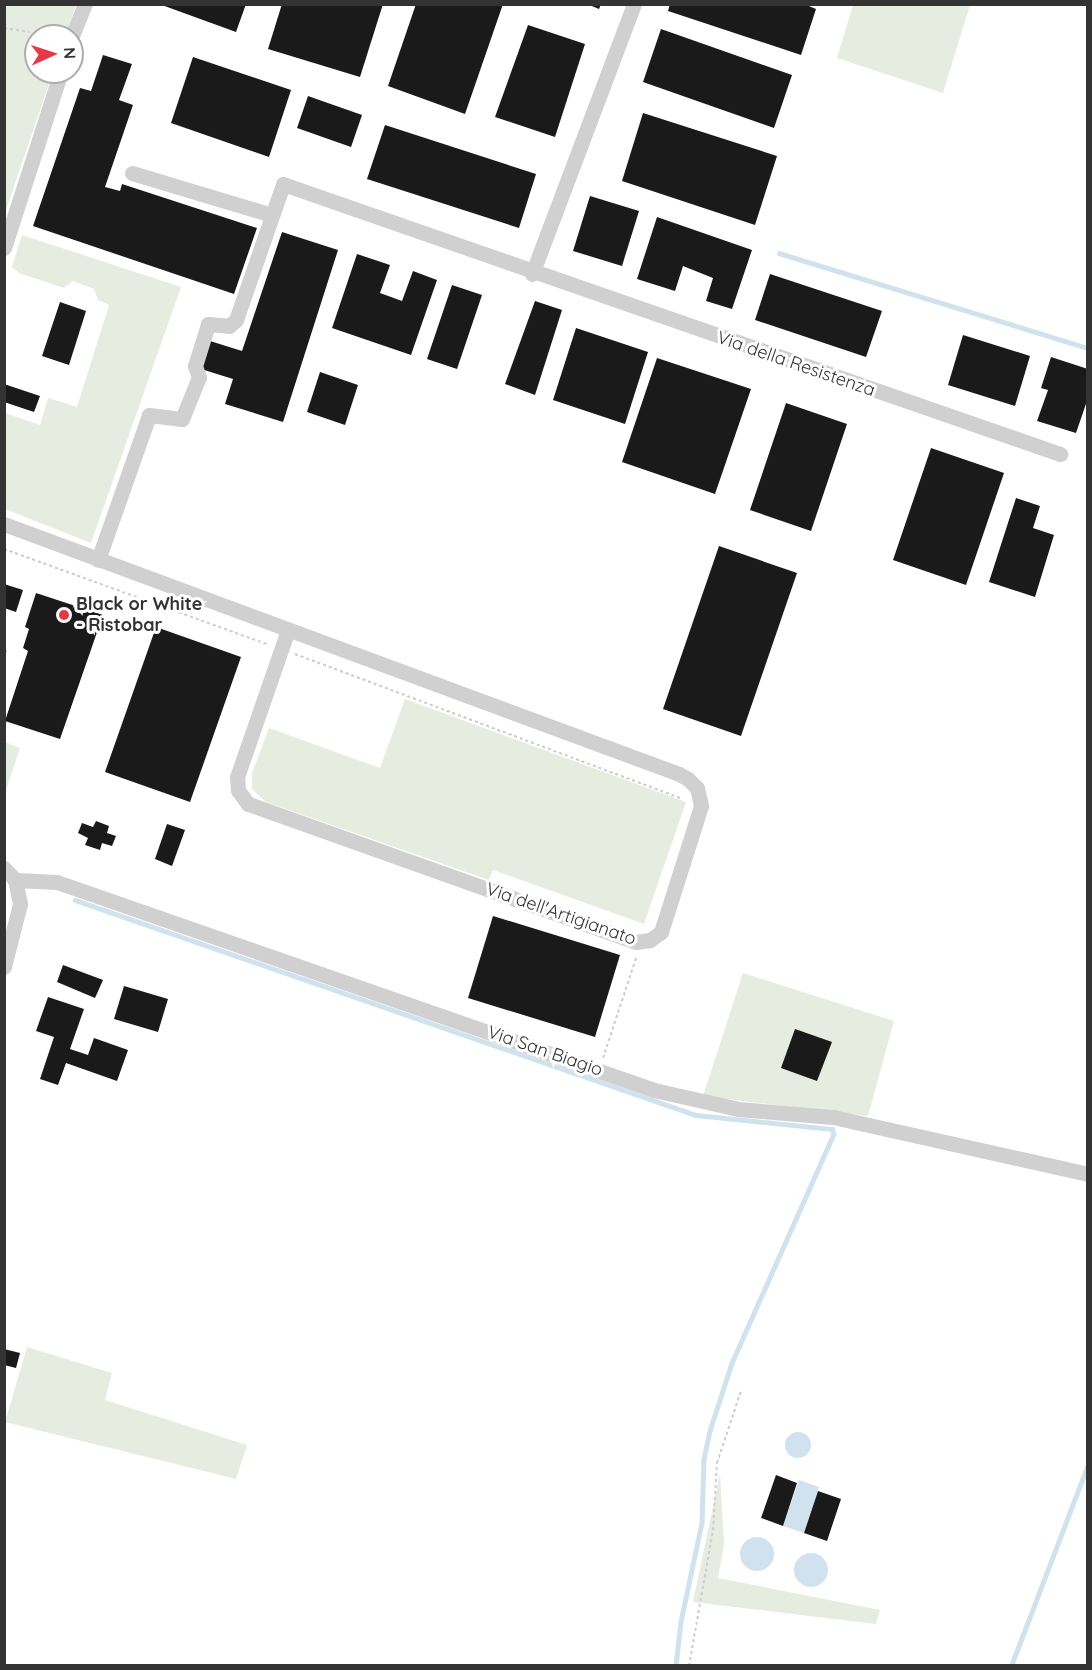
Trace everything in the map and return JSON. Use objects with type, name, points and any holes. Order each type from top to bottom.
[{"type":"street","points":[[77,24],[85,4]]},
{"type":"street","points":[[532,274],[634,4]]},
{"type":"street","points":[[4,248],[56,84]]},
{"type":"street","points":[[98,560],[149,416],[182,419],[199,377],[195,366],[208,324],[229,326],[236,320],[272,215],[132,173]]},
{"type":"street","name":"Via della Resistenza","points":[[272,215],[283,184],[532,274],[1060,454]]},
{"type":"street","name":"Via dell'Artigianato","points":[[5,525],[679,774],[695,785],[702,797],[701,806],[661,932],[641,942],[248,804],[238,790],[237,777],[288,630]]},
{"type":"street","points":[[4,868],[15,880],[20,904],[4,968]]},
{"type":"street","name":"Via San Biagio","points":[[15,880],[57,882],[599,1070],[702,1102],[833,1117],[1088,1174]]},
{"type":"path","points":[[4,28],[24,31]]},
{"type":"path","points":[[4,549],[281,649],[688,802]]},
{"type":"path","points":[[4,650],[9,652]]},
{"type":"path","points":[[599,1070],[641,942]]},
{"type":"path","points":[[689,1665],[713,1530],[717,1463],[741,1391]]},
{"type":"shaded area","points":[[5,5],[76,5],[69,24],[24,24],[24,84],[49,84],[5,213]]},
{"type":"shaded area","points":[[853,5],[970,5],[943,93],[837,58]]},
{"type":"shaded area","points":[[22,235],[181,287],[91,543],[5,509],[5,413],[40,425],[48,398],[77,407],[109,305],[98,300],[94,289],[73,281],[64,288],[19,273],[12,267]]},
{"type":"shaded area","points":[[405,699],[686,802],[644,924],[493,870],[489,880],[266,802],[252,789],[252,773],[269,728],[380,768]]},
{"type":"shaded area","points":[[4,742],[20,748],[5,793]]},
{"type":"shaded area","points":[[743,973],[894,1021],[868,1116],[703,1096]]},
{"type":"shaded area","points":[[27,1347],[112,1373],[105,1400],[247,1445],[236,1479],[5,1422]]},
{"type":"shaded area","points":[[720,1473],[724,1544],[718,1578],[880,1610],[876,1624],[693,1602]]},
{"type":"water","points":[[798,1432],[807,1436],[811,1445],[807,1454],[798,1458],[789,1454],[785,1445],[789,1436]]},
{"type":"water","points":[[799,1480],[819,1487],[804,1533],[783,1526]]},
{"type":"water","points":[[757,1537],[769,1542],[774,1554],[769,1566],[757,1571],[745,1566],[740,1554],[745,1542]]},
{"type":"water","points":[[811,1553],[823,1558],[828,1570],[823,1582],[811,1587],[799,1582],[794,1570],[799,1558]]},
{"type":"building","points":[[159,4],[246,4],[236,32]]},
{"type":"building","points":[[282,4],[383,4],[360,77],[268,49]]},
{"type":"building","points":[[416,4],[503,4],[465,114],[388,86]]},
{"type":"building","points":[[587,4],[601,4],[599,9]]},
{"type":"building","points":[[670,4],[804,4],[816,9],[801,55],[668,11]]},
{"type":"building","points":[[528,25],[585,44],[555,137],[495,117]]},
{"type":"building","points":[[661,29],[792,75],[774,128],[643,82]]},
{"type":"building","points":[[103,55],[132,64],[119,100],[133,105],[105,187],[120,191],[122,184],[257,228],[234,294],[33,226],[80,88],[91,91]]},
{"type":"building","points":[[193,57],[291,90],[269,157],[171,123]]},
{"type":"building","points":[[308,96],[362,115],[351,147],[297,128]]},
{"type":"building","points":[[643,113],[777,156],[755,225],[622,181]]},
{"type":"building","points":[[385,125],[536,174],[519,228],[367,179]]},
{"type":"building","points":[[590,196],[639,211],[622,266],[573,251]]},
{"type":"building","points":[[657,217],[752,250],[732,309],[706,301],[713,278],[683,266],[675,291],[637,279]]},
{"type":"building","points":[[282,232],[338,250],[283,422],[225,404],[233,379],[201,369],[210,341],[242,351]]},
{"type":"building","points":[[357,254],[390,265],[380,293],[402,301],[413,271],[437,280],[411,355],[332,328]]},
{"type":"building","points":[[770,274],[882,311],[866,357],[755,320]]},
{"type":"building","points":[[452,285],[482,295],[457,369],[427,359]]},
{"type":"building","points":[[535,301],[562,310],[535,395],[505,384]]},
{"type":"building","points":[[60,302],[86,311],[69,365],[42,356]]},
{"type":"building","points":[[576,328],[648,352],[625,424],[553,400]]},
{"type":"building","points":[[963,335],[1030,356],[1015,406],[948,385]]},
{"type":"building","points":[[1051,357],[1088,369],[1088,398],[1076,433],[1037,421],[1048,390],[1041,388]]},
{"type":"building","points":[[657,358],[751,389],[715,494],[622,462]]},
{"type":"building","points":[[320,372],[358,385],[345,425],[307,412]]},
{"type":"building","points":[[4,384],[40,396],[34,412],[4,402]]},
{"type":"building","points":[[786,403],[847,424],[811,531],[750,510]]},
{"type":"building","points":[[931,448],[1004,473],[966,585],[893,560]]},
{"type":"building","points":[[1016,498],[1040,506],[1033,528],[1054,535],[1035,597],[989,582]]},
{"type":"building","points":[[719,546],[797,573],[741,736],[663,709]]},
{"type":"building","points":[[4,584],[23,590],[16,612],[4,608]]},
{"type":"building","points":[[36,593],[103,615],[60,739],[5,721],[28,651],[23,648],[29,629],[25,627]]},
{"type":"building","points":[[156,627],[241,657],[190,802],[105,772]]},
{"type":"building","points":[[96,821],[109,826],[107,833],[116,836],[112,846],[102,843],[100,850],[85,845],[88,838],[78,833],[82,823],[93,827]]},
{"type":"building","points":[[167,824],[185,830],[172,866],[155,859]]},
{"type":"building","points":[[493,916],[620,955],[595,1037],[468,998]]},
{"type":"building","points":[[63,965],[103,980],[95,998],[57,982]]},
{"type":"building","points":[[124,986],[168,999],[158,1032],[114,1019]]},
{"type":"building","points":[[48,997],[84,1009],[70,1049],[88,1055],[94,1038],[128,1050],[117,1081],[66,1063],[58,1085],[40,1079],[54,1037],[36,1031]]},
{"type":"building","points":[[795,1029],[832,1042],[817,1081],[781,1068]]},
{"type":"building","points":[[4,1349],[20,1353],[16,1368],[4,1365]]},
{"type":"building","points":[[776,1475],[797,1483],[783,1526],[761,1518]]},
{"type":"building","points":[[818,1491],[841,1499],[827,1541],[804,1533]]},
{"type":"waterway","points":[[779,253],[1088,348]]},
{"type":"waterway","points":[[75,900],[696,1115],[832,1129],[834,1134],[732,1363],[710,1431],[704,1460],[702,1523],[681,1622],[676,1666]]},
{"type":"waterway","points":[[1011,1666],[1088,1464]]},
{"type":"place","name":"Black or White - Ristobar","points":[[64,615]]}]
